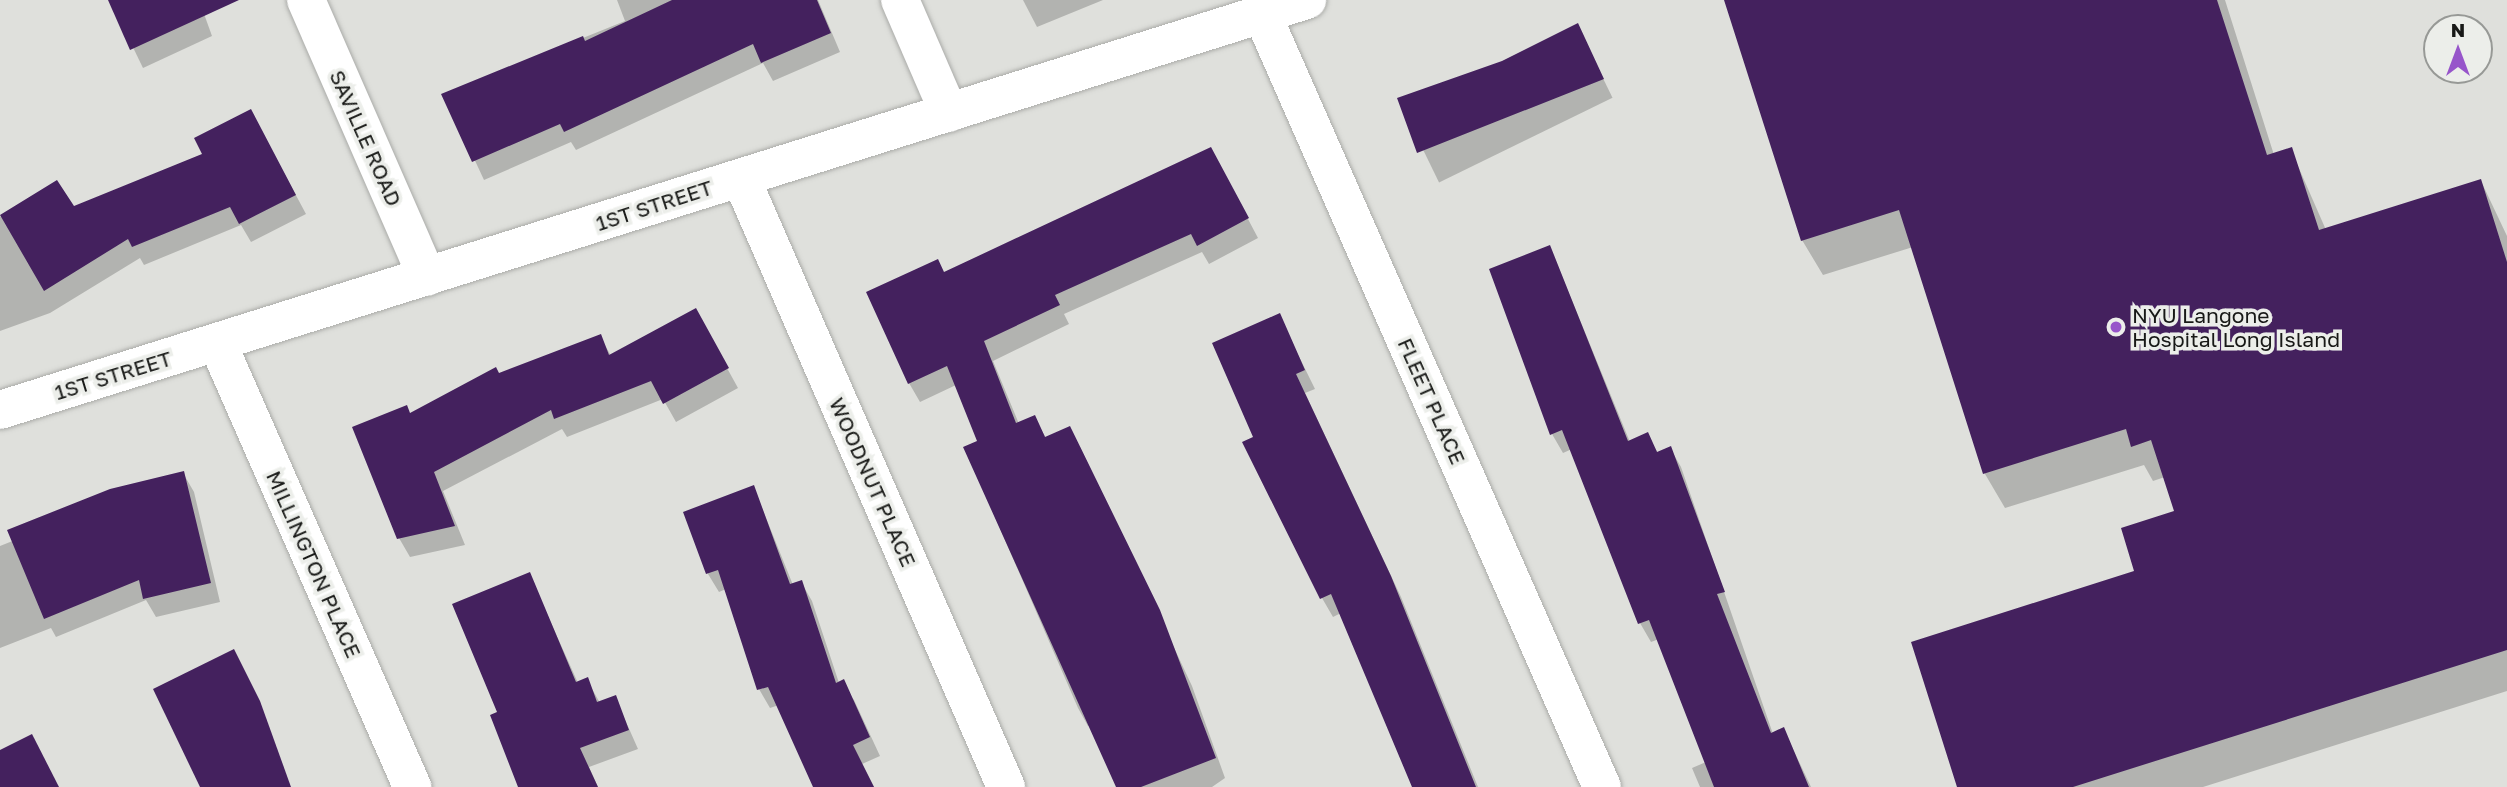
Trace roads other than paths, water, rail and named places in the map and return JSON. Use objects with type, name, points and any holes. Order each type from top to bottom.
[{"type":"street","name":"SAVILLE ROAD","points":[[306,0],[427,277]]},
{"type":"street","points":[[900,0],[949,113]]},
{"type":"street","name":"1ST STREET","points":[[0,410],[1307,0]]},
{"type":"street","name":"FLEET PLACE","points":[[1262,14],[1602,787]]},
{"type":"street","name":"WOODNUT PLACE","points":[[741,178],[1006,787]]},
{"type":"street","name":"MILLINGTON PLACE","points":[[217,342],[412,787]]},
{"type":"place","name":"NYU Langone Hospital Long Island","points":[[2116,327]]}]
